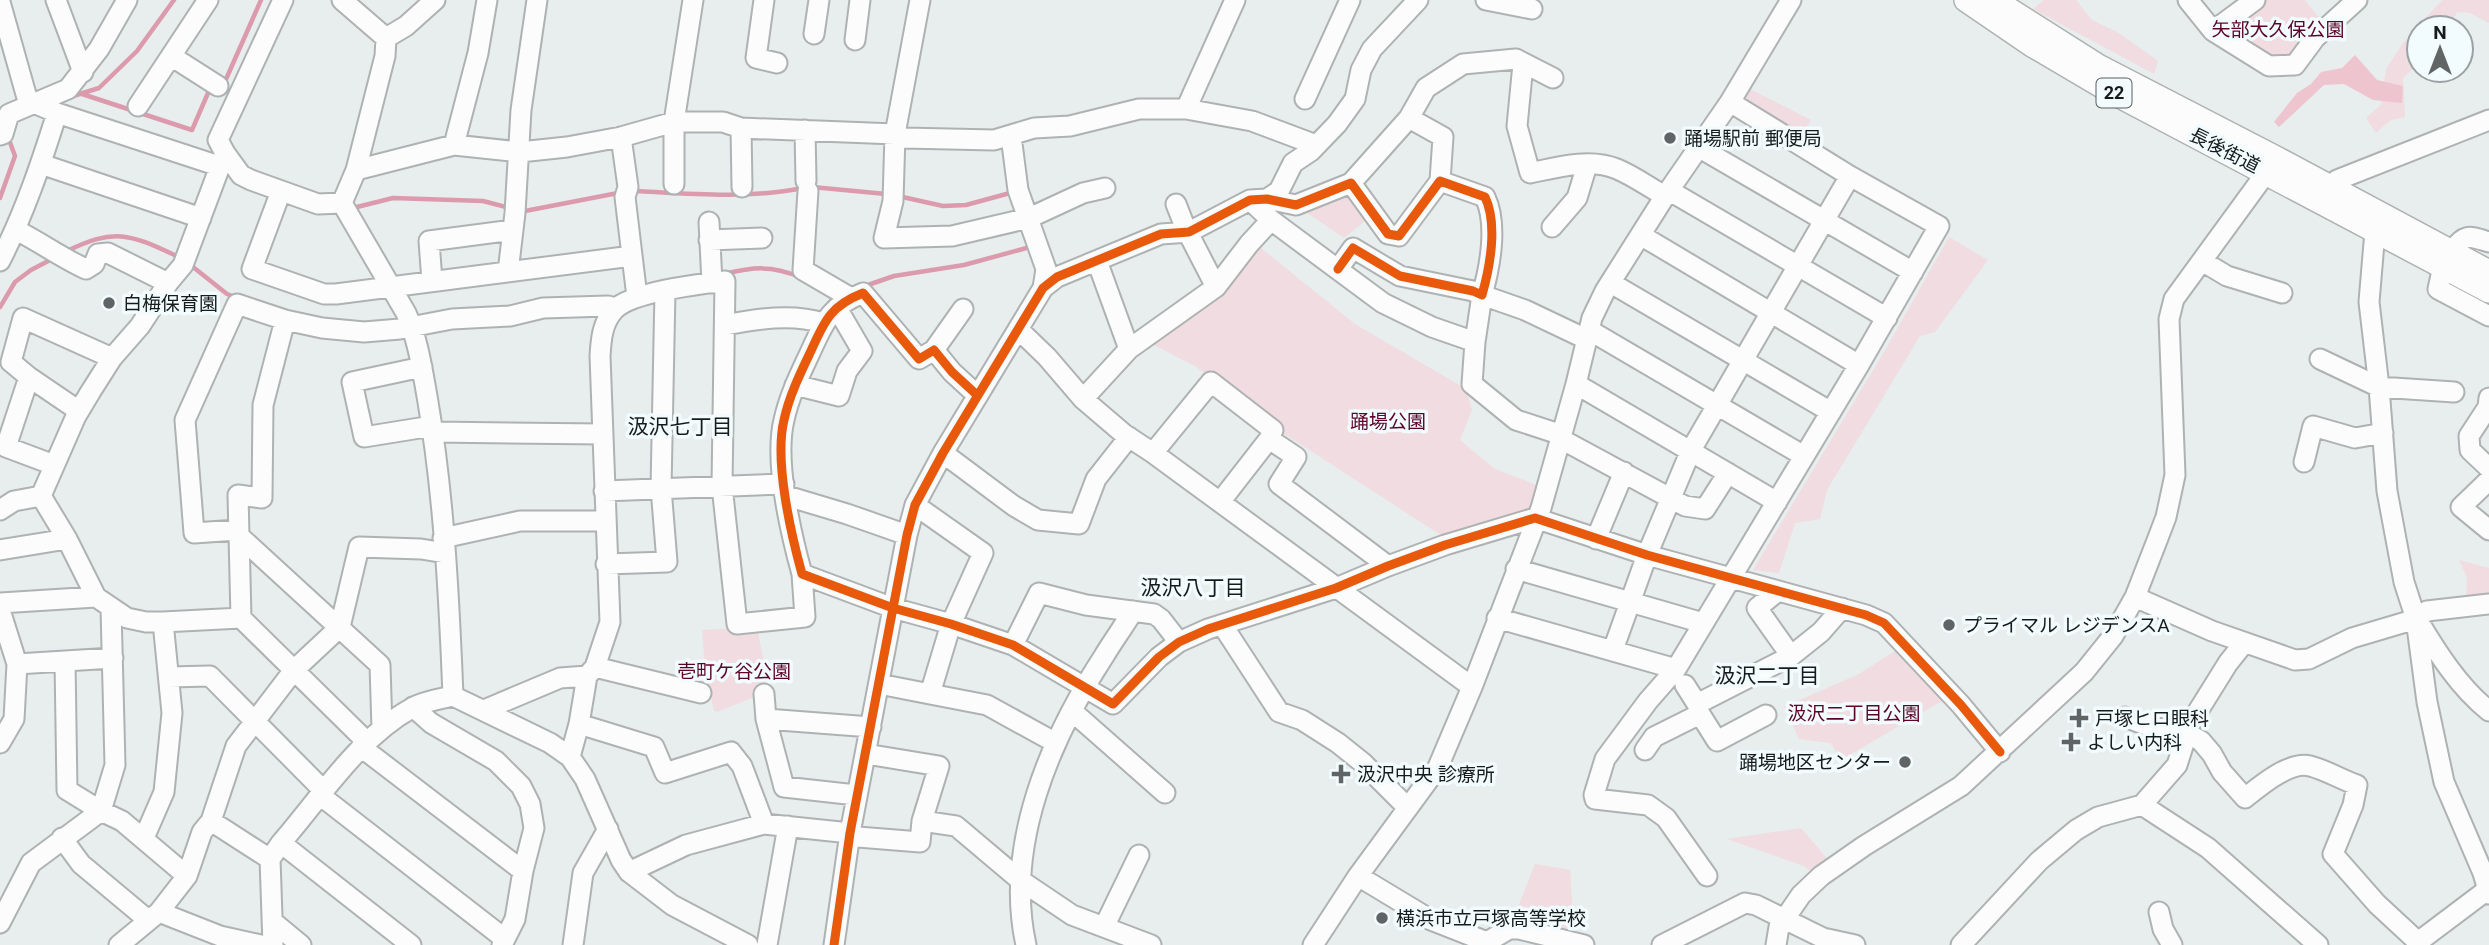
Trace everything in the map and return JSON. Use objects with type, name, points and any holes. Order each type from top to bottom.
[{"type":"main road","name":"長後街道","points":[[1966,0],[2032,46],[2112,92],[2272,165],[2332,188],[2379,224]]},
{"type":"main road","name":"長後街道","points":[[1994,0],[2098,66],[2379,224],[2447,259],[2489,272]]},
{"type":"main road","name":"長後街道","points":[[2447,259],[2489,291]]},
{"type":"street","points":[[56,0],[83,72]]},
{"type":"street","points":[[0,135],[3,134],[9,114],[41,107],[68,89],[99,49],[127,0]]},
{"type":"street","points":[[138,106],[208,0]]},
{"type":"street","points":[[41,496],[79,411],[112,358],[140,326],[186,261],[222,160],[218,140],[283,0]]},
{"type":"street","points":[[342,0],[386,38],[386,57],[356,170],[342,203]]},
{"type":"street","points":[[386,38],[406,26],[435,0]]},
{"type":"street","points":[[454,145],[478,53],[488,0]]},
{"type":"street","points":[[508,272],[515,215],[521,110],[537,0]]},
{"type":"street","points":[[674,184],[674,122],[693,0]]},
{"type":"street","points":[[764,0],[756,58],[777,62]]},
{"type":"street","points":[[814,34],[819,0]]},
{"type":"street","points":[[855,40],[860,0]]},
{"type":"street","points":[[920,0],[895,134],[894,195],[884,238],[952,236],[1029,218],[1083,193],[1105,188]]},
{"type":"street","points":[[1186,109],[1235,0]]},
{"type":"street","points":[[1305,99],[1350,0]]},
{"type":"street","points":[[834,945],[856,795],[915,505],[943,453],[1043,288],[1057,277],[1161,234],[1189,232],[1279,191],[1293,163],[1317,145],[1355,99],[1361,69],[1373,49],[1418,0]]},
{"type":"street","points":[[1486,0],[1532,9]]},
{"type":"street","points":[[1313,945],[1357,876],[1438,767],[1541,508],[1592,318],[1611,283],[1730,102],[1791,0]]},
{"type":"street","points":[[2188,0],[2213,31],[2269,66],[2295,65],[2315,38],[2357,0]]},
{"type":"street","points":[[2213,31],[2255,0]]},
{"type":"street","points":[[0,2],[41,107],[41,164],[16,230],[0,261]]},
{"type":"street","points":[[171,57],[218,86]]},
{"type":"street","points":[[1258,199],[1296,205],[1351,183],[1409,118],[1426,88],[1463,64],[1516,59],[1553,78]]},
{"type":"street","points":[[1523,64],[1517,127],[1530,173],[1570,164],[1603,165],[1619,170],[1668,194],[1887,318]]},
{"type":"street","points":[[1707,876],[1666,818],[1648,805],[1595,799],[1594,794],[1605,760],[1648,701],[1681,677],[1703,623],[1887,318],[1939,226],[1850,176],[1730,102]]},
{"type":"street","points":[[41,107],[222,160],[242,175],[318,204],[342,203]]},
{"type":"street","points":[[356,170],[454,145],[520,152],[621,137],[674,122],[723,122],[741,128],[895,134],[904,138],[994,140],[1034,128],[1070,125],[1139,109],[1186,109],[1252,121],[1317,145]]},
{"type":"street","points":[[1351,183],[1388,234],[1399,236],[1440,181],[1443,138],[1409,118]]},
{"type":"street","points":[[2332,188],[2337,180],[2489,120]]},
{"type":"street","points":[[741,128],[742,187]]},
{"type":"street","points":[[795,385],[839,396],[847,371],[862,351],[842,298],[803,270],[807,186],[805,131]]},
{"type":"street","points":[[1011,136],[1018,190],[1046,269],[1043,288]]},
{"type":"street","points":[[621,137],[628,187],[625,197],[637,293]]},
{"type":"street","points":[[1700,148],[1913,272]]},
{"type":"street","points":[[41,164],[201,218]]},
{"type":"street","points":[[1552,227],[1577,198],[1587,165]]},
{"type":"street","points":[[1776,945],[1783,919],[1801,895],[1821,876],[1961,786],[2084,672],[2113,636],[2135,597],[2166,517],[2175,475],[2169,319],[2174,299],[2272,165]]},
{"type":"street","points":[[1613,650],[1629,601],[1691,450],[1850,176]]},
{"type":"street","points":[[1440,181],[1485,197],[1489,206],[1491,264],[1482,295],[1472,384],[1516,421],[1561,437],[1685,506],[1705,509],[1728,473]]},
{"type":"street","points":[[281,191],[252,269],[324,294],[336,295],[632,256]]},
{"type":"street","points":[[1258,199],[1271,220],[1383,303],[1432,327],[1475,342]]},
{"type":"street","points":[[342,203],[410,321],[422,367],[433,429],[444,545],[453,696]]},
{"type":"street","points":[[1176,204],[1216,287]]},
{"type":"street","points":[[432,281],[429,241],[515,215]]},
{"type":"street","points":[[1083,399],[1129,349],[1216,287],[1271,220]]},
{"type":"street","points":[[2125,717],[2151,727],[2187,733],[2201,741],[2222,772],[2245,798],[2275,775],[2301,765],[2311,766],[2357,785],[2353,805],[2333,854],[2376,904],[2418,942],[2471,900],[2488,892],[2483,873],[2444,782],[2427,702],[2416,619],[2404,582],[2387,491],[2369,302],[2379,224]]},
{"type":"street","points":[[16,230],[86,269],[94,264],[98,254],[108,253],[168,283]]},
{"type":"street","points":[[712,278],[709,231],[750,233]]},
{"type":"street","points":[[1642,236],[1859,365]]},
{"type":"street","points":[[2489,242],[2467,236],[2461,239],[2447,259],[2438,289],[2489,316]]},
{"type":"street","points":[[1338,269],[1353,248],[1399,276],[1473,291],[1525,310],[1587,335],[1717,405],[1804,456]]},
{"type":"street","points":[[1097,261],[1129,349]]},
{"type":"street","points":[[2202,261],[2227,276],[2282,293]]},
{"type":"street","points":[[570,757],[591,671],[610,622],[606,564],[601,335],[615,308],[637,293],[665,291],[712,278],[725,281],[722,486],[737,624],[805,618],[802,574],[795,550],[786,490],[783,422],[795,385],[828,315],[842,298],[863,293],[919,359],[934,350],[963,309]]},
{"type":"street","points":[[1611,283],[1831,412]]},
{"type":"street","points":[[606,564],[667,562],[661,488],[665,291]]},
{"type":"street","points":[[370,739],[380,665],[238,533],[194,533],[185,419],[237,304],[285,320],[322,328],[364,332],[400,329],[410,321],[510,316],[544,308],[615,308]]},
{"type":"street","points":[[79,411],[10,362],[23,318],[112,358]]},
{"type":"street","points":[[725,325],[777,318],[811,319],[823,324]]},
{"type":"street","points":[[285,320],[263,405],[262,498],[238,495],[241,618],[370,739],[523,871]]},
{"type":"street","points":[[1018,329],[1047,357],[1083,399],[1129,437],[1472,687]]},
{"type":"street","points":[[934,350],[977,396]]},
{"type":"street","points":[[2320,359],[2379,387],[2454,392]]},
{"type":"street","points":[[422,367],[343,383],[364,437],[433,429],[602,434]]},
{"type":"street","points":[[29,377],[6,447],[54,464]]},
{"type":"street","points":[[1153,453],[1211,382],[1273,430],[1269,439],[1220,502]]},
{"type":"street","points":[[1576,384],[1777,502]]},
{"type":"street","points":[[2489,398],[2488,407],[2469,436],[2470,450],[2489,468]]},
{"type":"street","points":[[2304,462],[2313,426],[2355,438],[2383,433]]},
{"type":"street","points":[[943,453],[1014,506],[1038,520],[1079,524],[1096,479],[1129,437]]},
{"type":"street","points":[[1269,439],[1296,457],[1279,484],[1388,566]]},
{"type":"street","points":[[1596,539],[1624,471]]},
{"type":"street","points":[[2489,480],[2461,507],[2489,530]]},
{"type":"street","points":[[604,491],[722,486],[786,490],[907,535]]},
{"type":"street","points":[[0,510],[14,501],[41,496]]},
{"type":"street","points":[[0,923],[31,863],[101,811],[115,765],[113,658],[104,603],[41,496]]},
{"type":"street","points":[[915,505],[984,553],[951,624],[930,694]]},
{"type":"street","points":[[802,574],[893,608],[1013,645],[1113,704],[1159,657],[1179,642],[1208,629],[1336,588],[1445,545],[1535,518],[1647,555],[1842,608],[1884,623],[1961,705],[2000,752]]},
{"type":"street","points":[[119,945],[154,916],[187,876],[202,832],[211,821],[236,746],[254,720],[295,670],[340,627],[359,547],[421,549],[444,545],[520,521],[605,521]]},
{"type":"street","points":[[0,550],[67,539]]},
{"type":"street","points":[[1516,569],[1703,623]]},
{"type":"street","points":[[1778,591],[1757,608],[1791,656]]},
{"type":"street","points":[[1013,645],[1039,593],[1086,605],[1154,614],[1179,642]]},
{"type":"street","points":[[2135,597],[2244,643],[2295,660],[2309,659],[2352,638],[2416,619],[2427,611],[2489,604]]},
{"type":"street","points":[[0,603],[104,603],[127,618],[145,622],[241,618]]},
{"type":"street","points":[[1645,750],[1654,737],[1791,656],[1821,632],[1842,608]]},
{"type":"street","points":[[0,610],[9,634],[14,719],[0,743]]},
{"type":"street","points":[[1026,945],[1021,923],[1020,880],[1023,845],[1031,810],[1056,743],[1086,687],[1133,611]]},
{"type":"street","points":[[1497,618],[1613,650],[1681,677],[1717,741],[1766,715]]},
{"type":"street","points":[[2416,619],[2456,678],[2489,711]]},
{"type":"street","points":[[144,838],[164,792],[172,713],[163,622]]},
{"type":"street","points":[[1223,626],[1279,712],[1302,720],[1338,743],[1363,763],[1408,808]]},
{"type":"street","points":[[1961,945],[2039,861],[2076,830],[2098,817],[2141,805],[2176,765],[2190,724],[2228,663],[2244,643]]},
{"type":"street","points":[[11,676],[65,661],[113,658]]},
{"type":"street","points":[[65,661],[67,790],[122,821],[187,876]]},
{"type":"street","points":[[484,710],[560,678],[591,671],[701,693]]},
{"type":"street","points":[[169,677],[210,676],[323,794],[503,942],[515,919],[534,828],[530,804],[521,786],[496,761],[431,723],[413,707]]},
{"type":"street","points":[[879,684],[987,705],[1056,743]]},
{"type":"street","points":[[764,694],[766,719],[784,787],[856,795]]},
{"type":"street","points":[[273,945],[276,851],[370,739],[413,707],[453,696],[550,743],[570,757],[584,779],[629,872],[672,905],[748,945]]},
{"type":"street","points":[[1073,712],[1164,793]]},
{"type":"street","points":[[766,719],[871,727]]},
{"type":"street","points":[[579,724],[654,747],[665,773],[731,752],[742,766],[764,824]]},
{"type":"street","points":[[629,872],[686,845],[764,824],[850,832],[858,837],[920,842],[922,821],[939,766],[866,754]]},
{"type":"street","points":[[2141,805],[2208,848],[2318,945]]},
{"type":"street","points":[[211,821],[276,851],[411,945]]},
{"type":"street","points":[[922,821],[956,826],[1020,880],[1072,915],[1151,945]]},
{"type":"street","points":[[767,945],[788,826]]},
{"type":"street","points":[[573,945],[583,873],[608,829]]},
{"type":"street","points":[[62,838],[81,864],[154,916],[261,945]]},
{"type":"street","points":[[1104,928],[1139,855]]},
{"type":"street","points":[[1357,876],[1431,920],[1487,942],[1509,929],[1519,929],[1584,945]]},
{"type":"street","points":[[1662,945],[1745,903],[1756,905],[1823,938],[1855,945]]},
{"type":"street","points":[[2159,912],[2163,929],[2172,945]]},
{"type":"street","points":[[272,921],[301,945]]},
{"type":"green space","points":[[2044,0],[2076,0],[2092,20],[2119,33],[2158,61],[2154,74],[2033,9]]},
{"type":"green space","name":"矢部大久保公園","points":[[2265,0],[2305,0],[2323,23],[2291,60],[2271,59],[2228,29]]},
{"type":"green space","points":[[2442,0],[2489,0],[2489,23],[2470,13],[2429,14]]},
{"type":"green space","points":[[2405,41],[2405,117],[2391,120],[2376,133],[2366,118],[2381,105],[2386,69]]},
{"type":"green space","points":[[1748,88],[1811,120],[1803,134],[1741,101]]},
{"type":"green space","points":[[1349,188],[1370,217],[1344,238],[1300,208]]},
{"type":"green space","points":[[1949,237],[1988,260],[1935,332],[1920,336],[1827,490],[1820,519],[1795,523],[1779,573],[1753,570],[1887,347]]},
{"type":"green space","name":"踊場公園","points":[[1257,245],[1355,324],[1466,389],[1472,410],[1460,440],[1495,469],[1539,486],[1532,513],[1447,539],[1283,433],[1276,424],[1195,366],[1148,342],[1183,321],[1228,288]]},
{"type":"green space","points":[[2459,560],[2489,568],[2489,596],[2466,598],[2467,577]]},
{"type":"green space","name":"壱町ケ谷公園","points":[[757,627],[769,691],[714,711],[711,695],[707,690],[702,630]]},
{"type":"green space","name":"汲沢二丁目公園","points":[[1898,649],[1947,698],[1841,760],[1831,743],[1799,739],[1784,707],[1859,674]]},
{"type":"green space","points":[[1801,828],[1830,862],[1814,874],[1804,866],[1727,839]]},
{"type":"green space","points":[[1535,864],[1570,870],[1574,932],[1514,917]]},
{"type":"shaded area","points":[[2355,55],[2377,80],[2403,86],[2402,103],[2373,100],[2344,84],[2324,85],[2279,127],[2274,122],[2297,93],[2311,84],[2321,72],[2342,68]]},
{"type":"waterway","points":[[70,97],[99,88],[137,51],[174,0]]},
{"type":"waterway","points":[[223,86],[261,0]]},
{"type":"waterway","points":[[82,94],[192,130],[208,93],[214,92]]},
{"type":"waterway","points":[[0,198],[15,156],[8,137]]},
{"type":"waterway","points":[[812,187],[886,194]]},
{"type":"waterway","points":[[637,191],[741,195],[803,188]]},
{"type":"waterway","points":[[519,210],[618,193]]},
{"type":"waterway","points":[[898,196],[943,206],[966,205],[1010,193]]},
{"type":"waterway","points":[[353,208],[393,198],[483,201],[510,208]]},
{"type":"waterway","points":[[65,252],[111,236],[136,239],[181,258]]},
{"type":"waterway","points":[[865,286],[894,276],[964,265],[1030,247]]},
{"type":"waterway","points":[[0,307],[15,282],[54,258]]},
{"type":"waterway","points":[[188,263],[227,294],[235,297]]},
{"type":"waterway","points":[[724,274],[762,268],[780,270],[800,277]]},
{"type":"cycle path","points":[[834,945],[850,833],[915,505],[943,453],[1043,288],[1057,277],[1161,234],[1189,232],[1250,200],[1267,199],[1296,205],[1351,183],[1388,234],[1399,236],[1440,181],[1485,197],[1492,232],[1488,272],[1482,295],[1400,276],[1353,248],[1338,269]]},
{"type":"cycle path","points":[[977,395],[952,372],[934,350],[919,359],[863,293],[834,310],[819,334],[795,387],[786,411],[781,437],[785,497],[802,574],[893,608],[1013,645],[1113,704],[1159,657],[1179,642],[1208,629],[1336,588],[1445,545],[1535,518],[1647,555],[1866,615],[1884,623],[1961,705],[2000,752]]},
{"type":"place","name":"踊場駅前 郵便局","points":[[1670,138]]},
{"type":"place","name":"白梅保育園","points":[[109,303]]},
{"type":"place","name":"プライマル レジデンスA","points":[[1949,625]]},
{"type":"place","name":"戸塚ヒロ眼科","points":[[2079,718]]},
{"type":"place","name":"よしい内科","points":[[2071,742]]},
{"type":"place","name":"踊場地区センター","points":[[1905,762]]},
{"type":"place","name":"汲沢中央 診療所","points":[[1341,774]]},
{"type":"place","name":"横浜市立戸塚高等学校","points":[[1382,918]]},
{"type":"district","name":"汲沢七丁目","points":[[680,427]]},
{"type":"district","name":"汲沢八丁目","points":[[1193,588]]},
{"type":"district","name":"汲沢二丁目","points":[[1767,676]]}]
